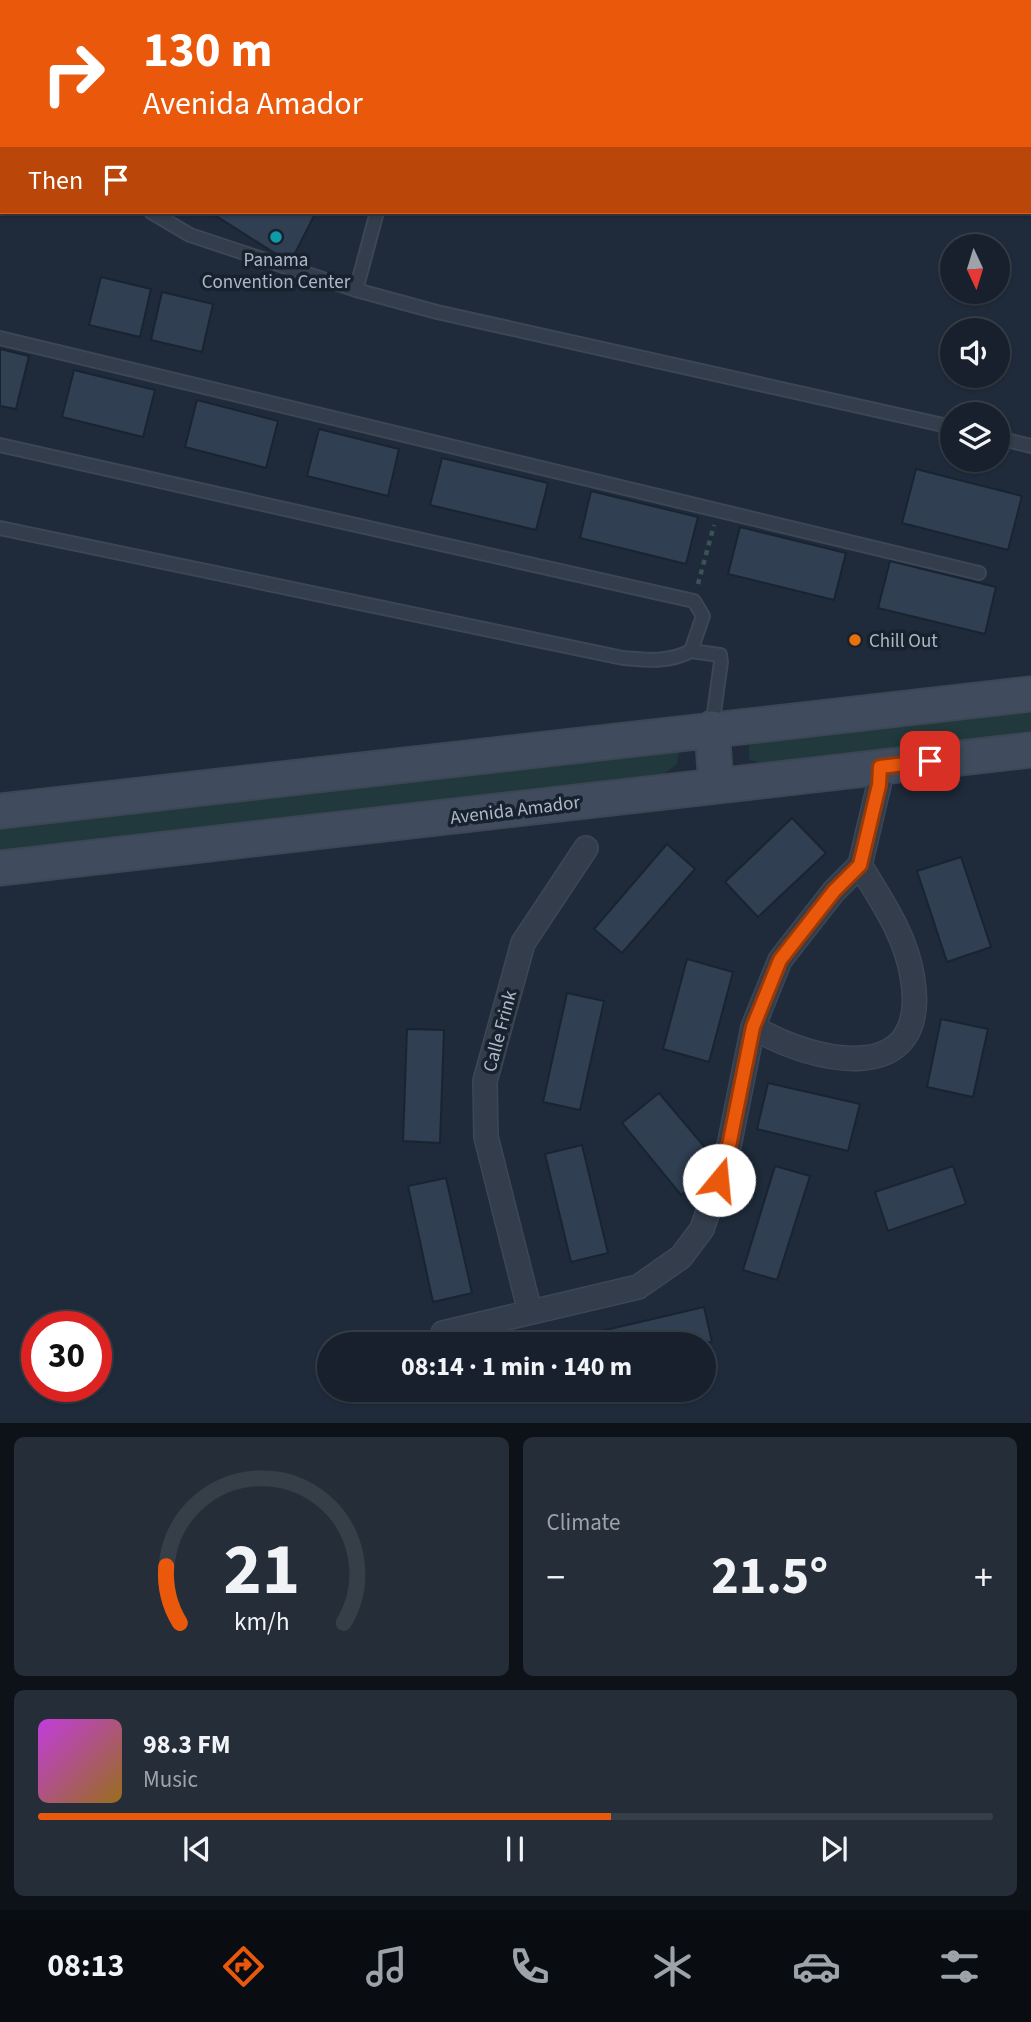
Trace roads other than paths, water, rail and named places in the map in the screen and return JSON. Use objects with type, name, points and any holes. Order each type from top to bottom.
[{"type":"main road","points":[[0,811],[712,728],[1031,694]]},
{"type":"main road","points":[[712,728],[716,786]]},
{"type":"main road","name":"Avenida Amador","points":[[0,869],[1031,750]]},
{"type":"street","points":[[447,1332],[638,1287],[681,1257],[702,1229],[727,1156],[753,1027],[780,960],[834,891],[860,865],[879,785],[880,767]]},
{"type":"street","name":"Calle Frink","points":[[530,1312],[486,1137],[485,1081],[523,943],[586,848]]},
{"type":"street","points":[[753,1027],[780,1044],[852,1061],[879,1057],[901,1041],[914,1017],[912,975],[898,929],[860,865]]},
{"type":"lane","points":[[154,214],[190,235],[356,290],[437,312],[940,424]]},
{"type":"lane","points":[[356,290],[376,214]]},
{"type":"lane","points":[[0,338],[979,573]]},
{"type":"lane","points":[[1010,441],[1031,446]]},
{"type":"lane","points":[[0,445],[694,601],[703,615],[691,651]]},
{"type":"lane","points":[[0,528],[623,658],[657,661],[674,659],[691,651],[720,655],[712,728]]},
{"type":"place","name":"Panama Convention Center","points":[[276,237]]},
{"type":"place","name":"Chill Out","points":[[855,640]]}]
